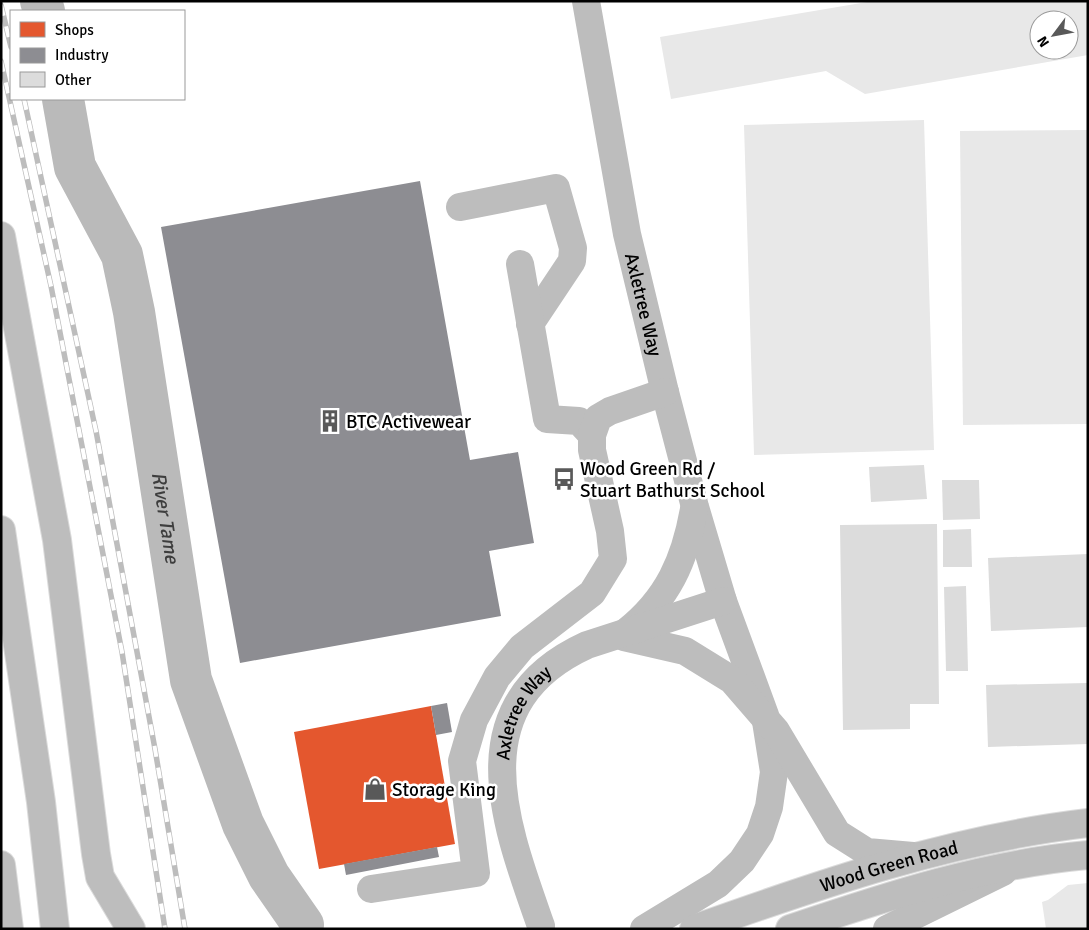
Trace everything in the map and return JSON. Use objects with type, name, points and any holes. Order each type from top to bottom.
[{"type":"main road","name":"Axletree Way","points":[[586,1],[627,234],[665,392],[695,506],[724,601],[765,715],[771,746],[773,787],[760,834],[742,861],[718,884],[644,929]]},
{"type":"main road","points":[[460,207],[556,188],[573,248],[572,261],[530,324]]},
{"type":"main road","points":[[1,236],[57,540],[100,877],[131,929]]},
{"type":"main road","points":[[520,264],[547,419],[579,421],[592,435]]},
{"type":"main road","points":[[371,889],[476,873],[462,762],[474,720],[497,677],[522,647],[592,593],[613,559],[610,531],[592,450],[592,435],[598,418],[610,411],[665,392]]},
{"type":"main road","points":[[620,636],[638,622],[669,585],[688,542],[695,506]]},
{"type":"main road","points":[[1,530],[41,802],[54,929]]},
{"type":"main road","name":"Axletree Way","points":[[541,926],[518,860],[503,795],[501,756],[507,732],[526,694],[544,672],[570,653],[724,601]]},
{"type":"main road","name":"Axletree Way","points":[[620,636],[685,650],[709,663],[732,680],[765,715],[837,833],[867,852],[913,856]]},
{"type":"main road","name":"Wood Green Road","points":[[694,929],[913,856],[1001,836],[1088,823]]},
{"type":"main road","name":"Wood Green Road","points":[[790,929],[911,889],[1020,864],[1088,855]]},
{"type":"main road","points":[[888,929],[1020,864]]},
{"type":"main road","points":[[1,865],[9,929]]},
{"type":"shaded area","points":[[873,1],[1088,1],[1088,55],[1079,57],[1079,10],[1029,10],[1029,60],[1059,60],[865,94],[826,71],[671,99],[660,37]]},
{"type":"shaded area","points":[[924,120],[934,450],[754,455],[744,125]]},
{"type":"shaded area","points":[[1088,130],[1088,424],[963,425],[960,131]]},
{"type":"shaded area","points":[[1088,883],[1088,929],[1046,929],[1042,902],[1048,900],[1068,885]]},
{"type":"building: Shops","name":"Storage King","points":[[431,706],[455,844],[319,869],[294,732]]},
{"type":"building: Industry","name":"BTC Activewear","points":[[420,181],[470,460],[518,452],[534,543],[489,551],[501,616],[240,663],[161,227]]},
{"type":"building: Industry","points":[[447,703],[452,732],[436,735],[431,706]]},
{"type":"building: Industry","points":[[437,847],[439,857],[346,875],[344,864]]},
{"type":"building: Other","points":[[924,465],[927,499],[871,502],[869,467]]},
{"type":"building: Other","points":[[942,480],[979,480],[980,519],[943,520]]},
{"type":"building: Other","points":[[937,524],[939,704],[910,704],[910,729],[843,730],[840,525]]},
{"type":"building: Other","points":[[971,529],[972,567],[943,567],[943,530]]},
{"type":"building: Other","points":[[1088,554],[1088,627],[991,631],[988,558]]},
{"type":"building: Other","points":[[966,586],[968,671],[946,671],[944,587]]},
{"type":"building: Other","points":[[1088,683],[1088,744],[988,747],[986,685]]},
{"type":"waterway","name":"River Tame","points":[[41,1],[44,10]]},
{"type":"waterway","name":"River Tame","points":[[63,100],[75,167],[122,255],[134,312],[191,680],[243,824],[269,876],[303,925]]},
{"type":"railway","points":[[1,5],[10,43]]},
{"type":"railway","points":[[1,61],[51,286],[122,652],[165,929]]},
{"type":"railway","points":[[24,100],[96,431],[155,749],[185,929]]},
{"type":"place","name":"BTC Activewear","points":[[330,421]]},
{"type":"place","name":"Wood Green Rd / Stuart Bathurst School","points":[[564,479]]},
{"type":"place","name":"Storage King","points":[[375,789]]}]
